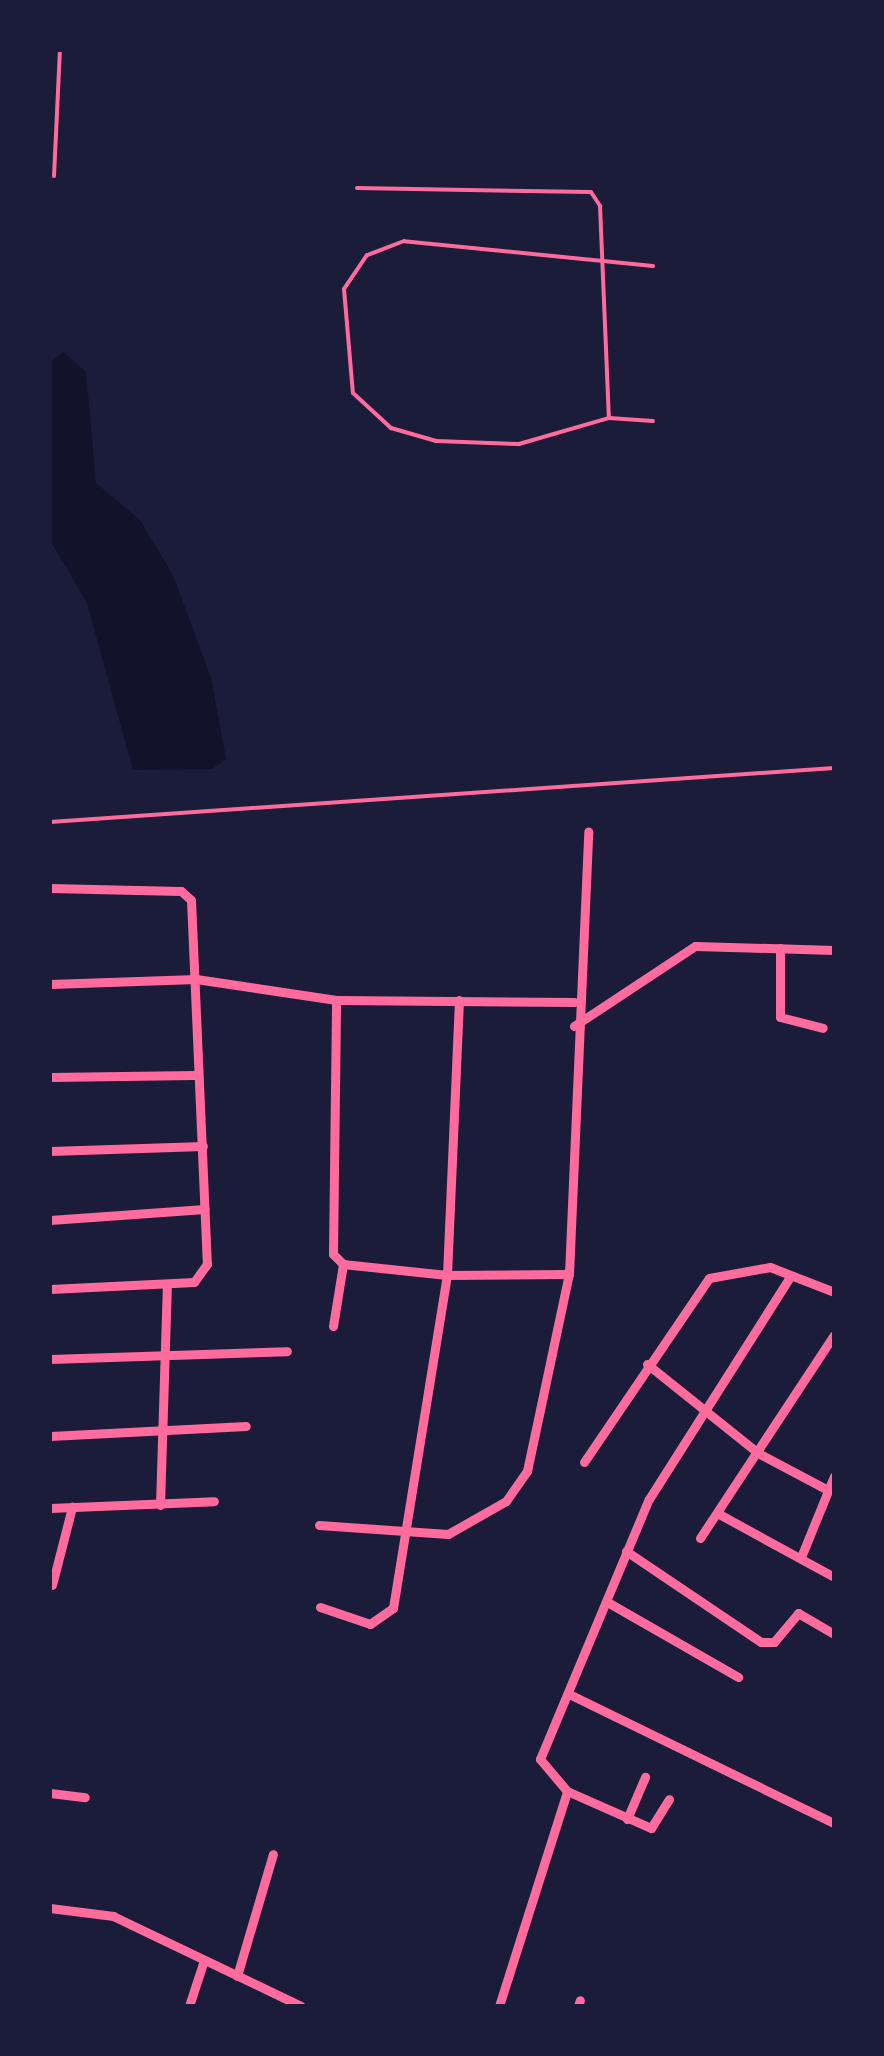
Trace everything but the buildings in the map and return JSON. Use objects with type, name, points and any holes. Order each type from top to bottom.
[{"type":"street","points":[[319,1525],[458,1531],[514,1494],[535,1446],[570,1274],[574,1002],[588,831]]},
{"type":"street","points":[[50,888],[187,894],[196,979],[195,1076],[205,1209],[205,1274],[166,1284],[50,1289]]},
{"type":"street","points":[[574,1026],[689,948],[834,950]]},
{"type":"street","points":[[780,948],[780,1018],[823,1028]]},
{"type":"street","points":[[50,984],[196,979],[336,1000],[574,1002]]},
{"type":"street","points":[[332,1326],[343,1264],[328,1238],[336,1000]]},
{"type":"street","points":[[320,1607],[370,1624],[387,1618],[447,1276],[459,1000]]},
{"type":"street","points":[[50,1076],[195,1076]]},
{"type":"street","points":[[50,1151],[203,1146]]},
{"type":"street","points":[[50,1220],[205,1209]]},
{"type":"street","points":[[343,1264],[447,1276],[570,1274]]},
{"type":"street","points":[[584,1462],[647,1364],[714,1274],[760,1267],[834,1292]]},
{"type":"street","points":[[669,1799],[654,1828],[567,1792],[539,1764],[610,1603],[626,1551],[703,1412],[790,1277]]},
{"type":"street","points":[[160,1505],[166,1284]]},
{"type":"street","points":[[700,1538],[834,1335]]},
{"type":"street","points":[[50,1359],[286,1351]]},
{"type":"street","points":[[647,1364],[758,1453],[828,1490]]},
{"type":"street","points":[[50,1436],[246,1426]]},
{"type":"street","points":[[801,1557],[834,1476]]},
{"type":"street","points":[[50,1508],[214,1501]]},
{"type":"street","points":[[52,1585],[72,1507]]},
{"type":"street","points":[[719,1514],[834,1577]]},
{"type":"street","points":[[626,1551],[761,1642],[774,1642],[800,1612],[834,1634]]},
{"type":"street","points":[[610,1603],[738,1677]]},
{"type":"street","points":[[569,1694],[834,1824]]},
{"type":"street","points":[[628,1819],[645,1777]]},
{"type":"street","points":[[500,2006],[567,1792]]},
{"type":"street","points":[[50,1793],[85,1797]]},
{"type":"street","points":[[237,1976],[273,1854]]},
{"type":"street","points":[[50,1908],[113,1916],[301,2006]]},
{"type":"street","points":[[189,2006],[204,1960]]},
{"type":"lane","points":[[54,176],[60,50]]},
{"type":"lane","points":[[357,188],[592,192],[600,206],[609,418]]},
{"type":"lane","points":[[653,266],[440,240],[387,246],[360,262],[344,289],[346,345],[360,403],[391,428],[436,441],[520,444],[609,418],[653,421]]},
{"type":"lane","points":[[50,822],[834,768]]},
{"type":"shaded area","points":[[63,352],[86,372],[96,483],[140,520],[173,575],[211,678],[226,759],[212,769],[133,770],[87,603],[50,540],[50,363]]}]
